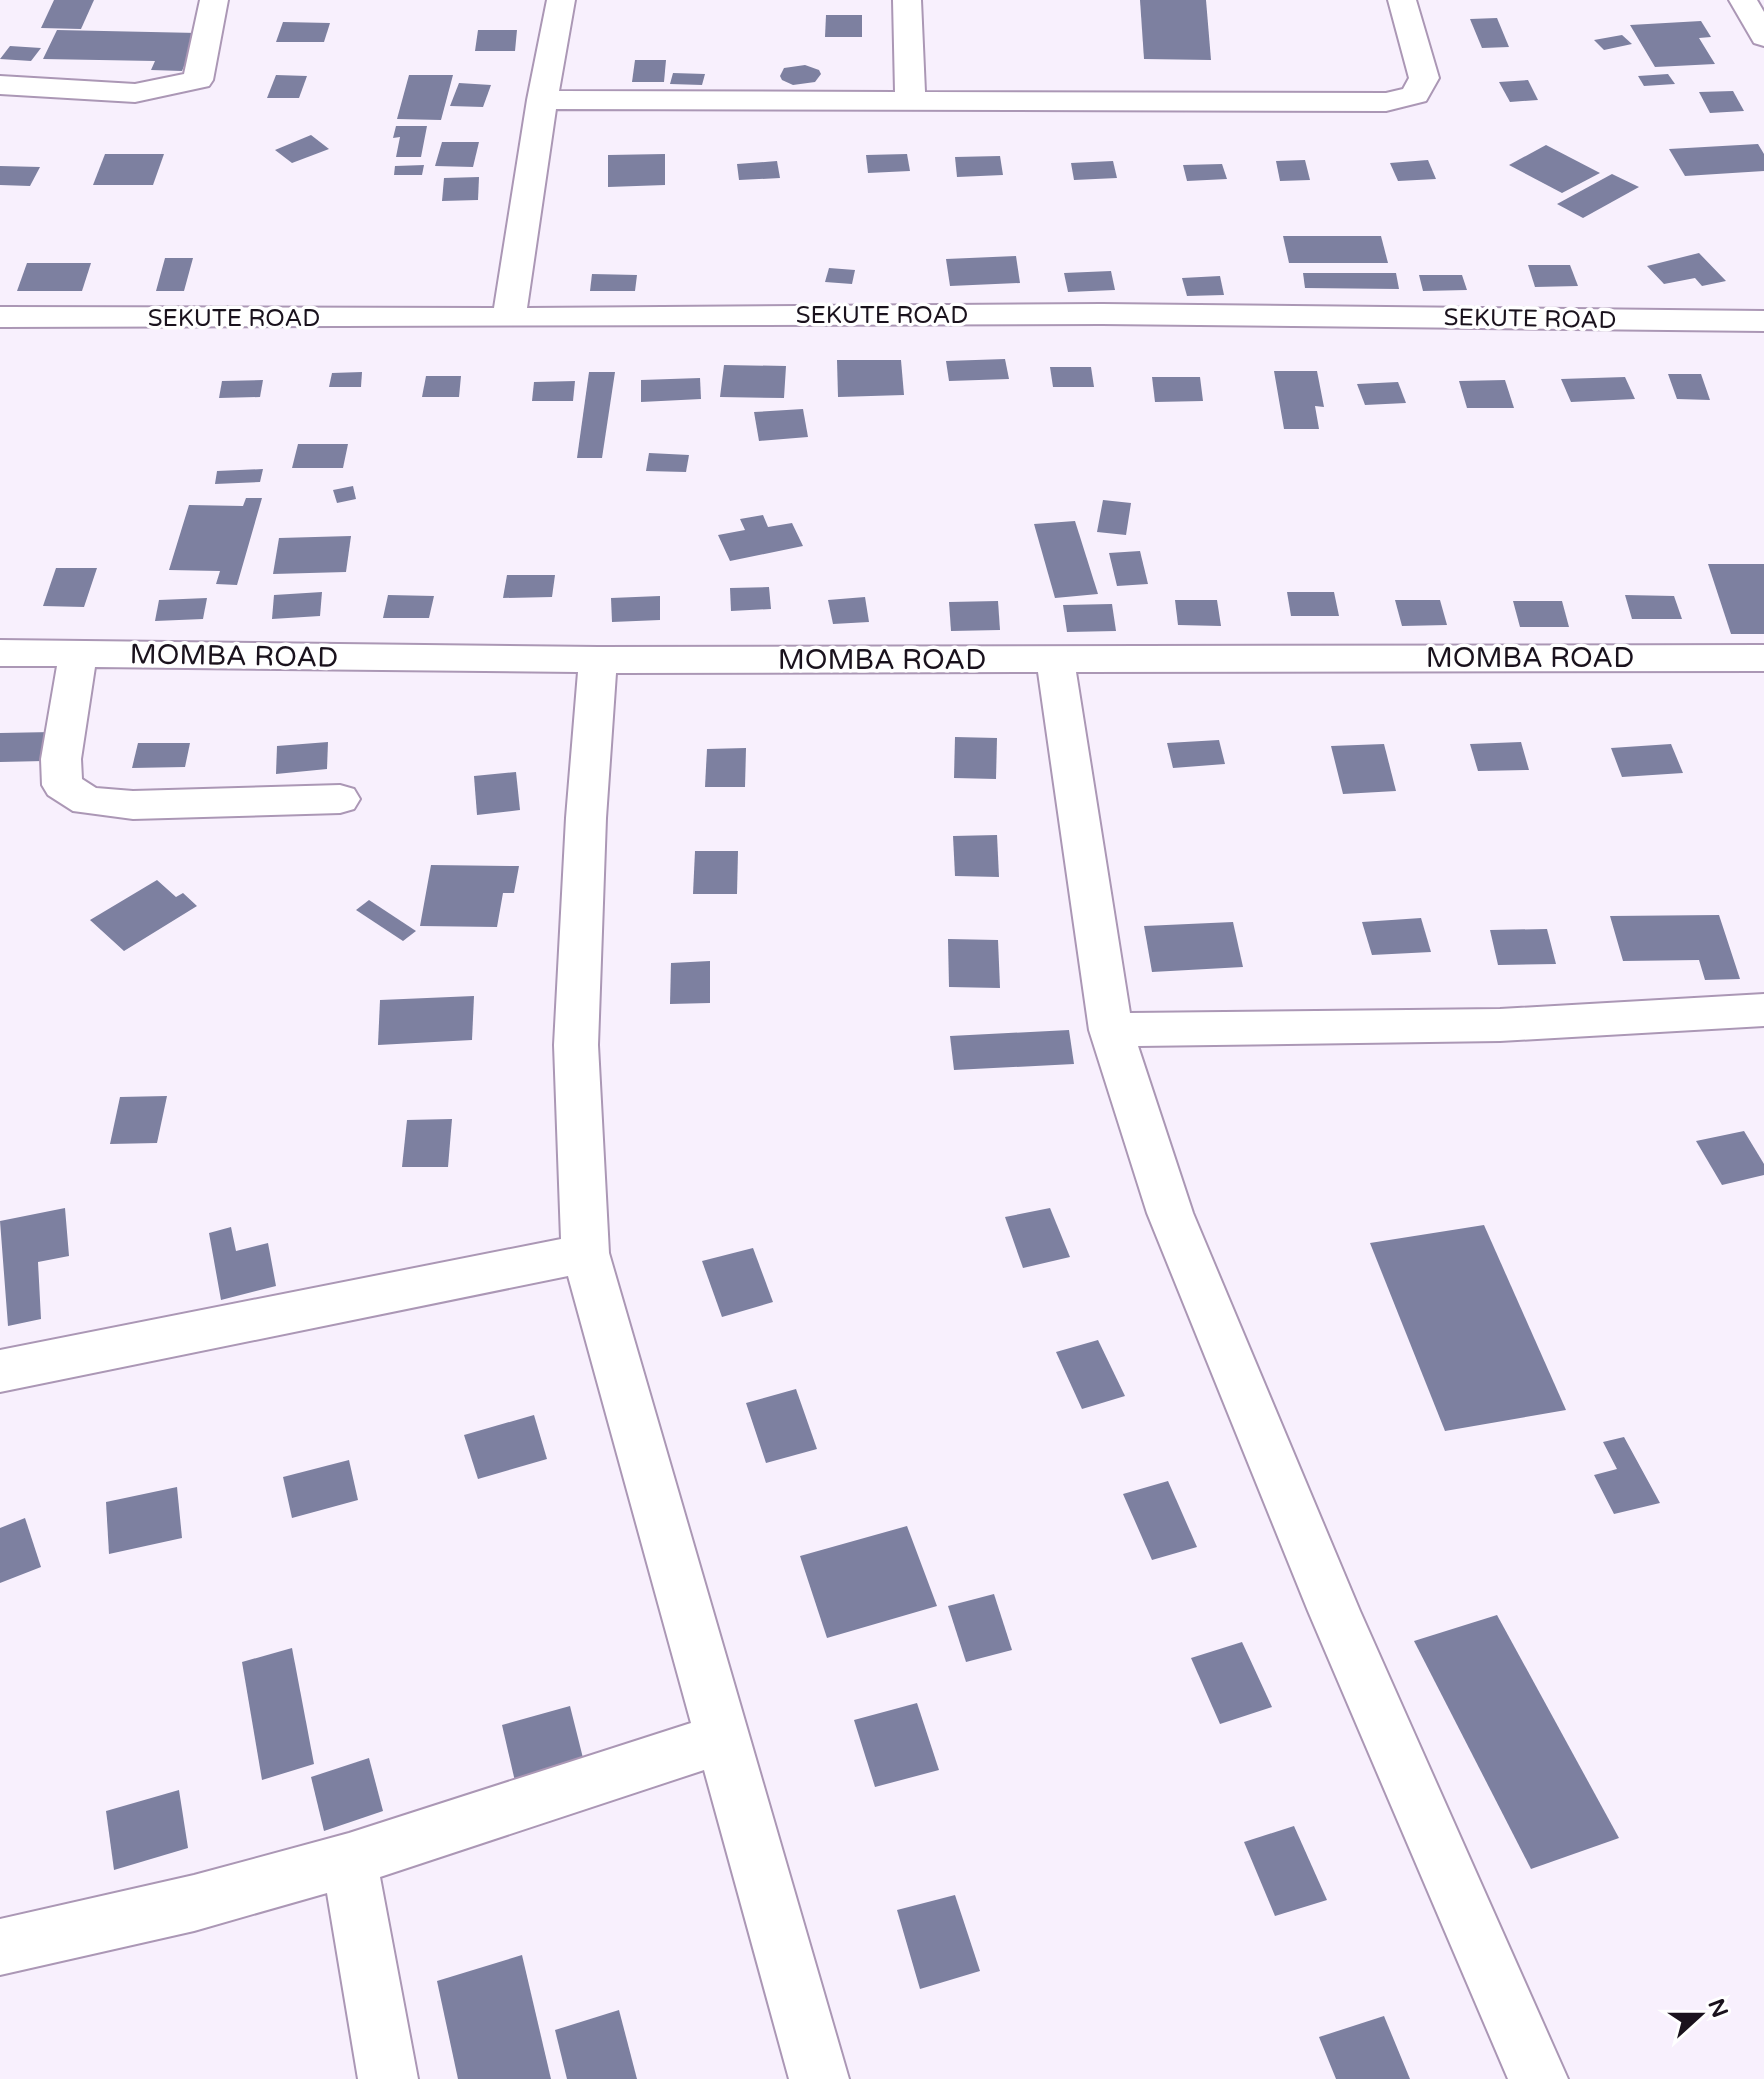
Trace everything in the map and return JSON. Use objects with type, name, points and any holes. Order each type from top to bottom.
[{"type":"street","points":[[0,85],[135,93],[198,80],[214,0]]},
{"type":"street","points":[[509,318],[542,100],[561,0]]},
{"type":"street","points":[[907,0],[910,101]]},
{"type":"street","points":[[542,100],[1386,102],[1415,95],[1424,78],[1402,0]]},
{"type":"street","points":[[1743,0],[1764,37]]},
{"type":"street","name":"SEKUTE ROAD","points":[[0,317],[1102,314],[1764,321]]},
{"type":"street","name":"MOMBA ROAD","points":[[0,653],[598,660],[1764,658]]},
{"type":"street","points":[[78,654],[61,759],[62,785],[87,801],[133,805],[340,799]]},
{"type":"street","points":[[1055,659],[1111,1030],[1176,1227],[1334,1611],[1538,2079]]},
{"type":"street","points":[[598,660],[586,818],[576,1045],[585,1253],[819,2079]]},
{"type":"street","points":[[1111,1030],[1500,1025],[1764,1010]]},
{"type":"street","points":[[0,1371],[585,1253]]},
{"type":"street","points":[[0,1947],[194,1903],[349,1860],[723,1738]]},
{"type":"street","points":[[349,1860],[388,2079]]},
{"type":"building","points":[[54,0],[94,0],[81,29],[41,28]]},
{"type":"building","points":[[1140,0],[1206,0],[1211,60],[1144,59]]},
{"type":"building","points":[[826,15],[862,15],[862,37],[825,37]]},
{"type":"building","points":[[1497,18],[1509,47],[1482,48],[1470,19]]},
{"type":"building","points":[[1701,21],[1711,37],[1699,38],[1715,64],[1655,67],[1630,25]]},
{"type":"building","points":[[283,22],[330,23],[324,42],[276,42]]},
{"type":"building","points":[[57,30],[198,33],[182,71],[151,70],[155,61],[43,59]]},
{"type":"building","points":[[478,30],[517,30],[515,51],[475,51]]},
{"type":"building","points":[[1622,35],[1632,44],[1604,50],[1594,40]]},
{"type":"building","points":[[10,46],[41,48],[31,61],[0,59]]},
{"type":"building","points":[[635,60],[666,60],[664,82],[632,82]]},
{"type":"building","points":[[805,65],[819,70],[821,74],[815,82],[793,85],[782,80],[780,76],[784,68]]},
{"type":"building","points":[[673,73],[705,74],[702,85],[670,84]]},
{"type":"building","points":[[1668,74],[1675,84],[1644,86],[1638,76]]},
{"type":"building","points":[[276,75],[307,76],[299,98],[267,98]]},
{"type":"building","points":[[409,75],[453,75],[441,120],[397,119]]},
{"type":"building","points":[[1528,80],[1538,100],[1510,102],[1499,82]]},
{"type":"building","points":[[459,83],[491,85],[483,107],[450,106]]},
{"type":"building","points":[[1733,91],[1744,111],[1710,113],[1699,92]]},
{"type":"building","points":[[396,126],[427,126],[421,157],[396,157],[400,137],[393,138]]},
{"type":"building","points":[[311,135],[329,149],[292,163],[275,150]]},
{"type":"building","points":[[442,142],[479,142],[473,167],[435,166]]},
{"type":"building","points":[[1758,144],[1764,154],[1764,171],[1685,176],[1669,149]]},
{"type":"building","points":[[1546,145],[1600,173],[1562,193],[1509,165]]},
{"type":"building","points":[[105,154],[164,154],[153,185],[93,185]]},
{"type":"building","points":[[665,154],[665,185],[608,187],[608,155]]},
{"type":"building","points":[[907,154],[910,171],[868,173],[866,155]]},
{"type":"building","points":[[1000,156],[1003,175],[957,177],[955,157]]},
{"type":"building","points":[[1305,160],[1310,180],[1280,181],[1276,161]]},
{"type":"building","points":[[1428,160],[1436,179],[1398,181],[1390,163]]},
{"type":"building","points":[[777,161],[780,178],[739,180],[737,164]]},
{"type":"building","points":[[1113,161],[1117,178],[1074,180],[1071,163]]},
{"type":"building","points":[[1222,164],[1227,179],[1187,181],[1183,165]]},
{"type":"building","points":[[424,165],[422,175],[394,175],[395,166]]},
{"type":"building","points":[[0,166],[40,167],[30,186],[0,185]]},
{"type":"building","points":[[1612,174],[1639,187],[1583,218],[1557,204]]},
{"type":"building","points":[[479,177],[478,200],[442,201],[444,178]]},
{"type":"building","points":[[1283,236],[1381,236],[1388,263],[1289,263]]},
{"type":"building","points":[[1699,253],[1726,281],[1702,286],[1695,278],[1664,284],[1647,266]]},
{"type":"building","points":[[1016,256],[1020,283],[950,286],[946,259]]},
{"type":"building","points":[[165,258],[193,258],[184,291],[156,291]]},
{"type":"building","points":[[27,263],[91,263],[82,291],[17,291]]},
{"type":"building","points":[[1528,265],[1570,265],[1578,286],[1535,287]]},
{"type":"building","points":[[829,268],[855,270],[852,284],[825,282]]},
{"type":"building","points":[[1111,271],[1115,290],[1068,292],[1064,273]]},
{"type":"building","points":[[1303,273],[1396,273],[1399,289],[1305,288]]},
{"type":"building","points":[[592,274],[637,275],[635,291],[590,291]]},
{"type":"building","points":[[1419,275],[1462,275],[1467,290],[1423,291]]},
{"type":"building","points":[[1220,276],[1224,295],[1187,296],[1182,278]]},
{"type":"building","points":[[1005,359],[1009,379],[949,381],[946,361]]},
{"type":"building","points":[[837,360],[901,360],[904,395],[838,397]]},
{"type":"building","points":[[724,365],[786,366],[784,398],[720,397]]},
{"type":"building","points":[[1050,367],[1091,367],[1094,387],[1053,387]]},
{"type":"building","points":[[1274,371],[1317,371],[1324,407],[1315,406],[1319,429],[1284,429]]},
{"type":"building","points":[[362,372],[361,387],[329,387],[332,373]]},
{"type":"building","points":[[589,372],[615,372],[602,458],[577,458]]},
{"type":"building","points":[[1668,374],[1701,374],[1710,400],[1677,399]]},
{"type":"building","points":[[426,376],[461,376],[459,397],[422,397]]},
{"type":"building","points":[[1152,377],[1200,377],[1203,401],[1155,402]]},
{"type":"building","points":[[1625,377],[1635,399],[1571,402],[1561,379]]},
{"type":"building","points":[[700,378],[701,399],[641,402],[641,380]]},
{"type":"building","points":[[263,380],[260,397],[219,398],[222,381]]},
{"type":"building","points":[[1505,380],[1514,408],[1467,408],[1459,381]]},
{"type":"building","points":[[575,381],[573,401],[532,401],[534,382]]},
{"type":"building","points":[[1398,382],[1406,403],[1365,405],[1357,384]]},
{"type":"building","points":[[803,409],[808,437],[759,441],[754,412]]},
{"type":"building","points":[[298,444],[348,444],[343,468],[292,468]]},
{"type":"building","points":[[649,453],[689,455],[686,472],[646,471]]},
{"type":"building","points":[[263,469],[260,482],[215,484],[217,471]]},
{"type":"building","points":[[353,486],[356,499],[337,503],[333,490]]},
{"type":"building","points":[[246,498],[262,498],[237,585],[216,584],[220,571],[169,570],[189,505],[243,506]]},
{"type":"building","points":[[1103,500],[1131,503],[1126,535],[1097,532]]},
{"type":"building","points":[[763,515],[768,527],[792,523],[803,546],[730,561],[718,535],[745,530],[740,519]]},
{"type":"building","points":[[1075,521],[1098,594],[1055,598],[1034,524]]},
{"type":"building","points":[[351,536],[346,572],[273,574],[279,538]]},
{"type":"building","points":[[1140,551],[1148,584],[1117,586],[1109,553]]},
{"type":"building","points":[[1708,564],[1764,564],[1764,634],[1731,634]]},
{"type":"building","points":[[56,568],[97,568],[84,607],[43,606]]},
{"type":"building","points":[[507,575],[555,575],[552,597],[503,598]]},
{"type":"building","points":[[769,587],[771,609],[731,611],[730,588]]},
{"type":"building","points":[[322,592],[320,616],[272,619],[274,595]]},
{"type":"building","points":[[1287,592],[1334,592],[1339,616],[1291,616]]},
{"type":"building","points":[[388,595],[434,596],[429,618],[383,618]]},
{"type":"building","points":[[1625,595],[1674,596],[1682,619],[1632,619]]},
{"type":"building","points":[[660,596],[660,620],[612,622],[611,598]]},
{"type":"building","points":[[865,597],[869,622],[833,624],[828,600]]},
{"type":"building","points":[[207,598],[203,619],[155,621],[159,600]]},
{"type":"building","points":[[1175,600],[1217,600],[1221,626],[1178,625]]},
{"type":"building","points":[[1395,600],[1440,600],[1447,625],[1402,626]]},
{"type":"building","points":[[998,601],[1000,630],[951,631],[949,602]]},
{"type":"building","points":[[1513,601],[1562,601],[1569,627],[1520,627]]},
{"type":"building","points":[[1112,604],[1116,631],[1067,632],[1063,605]]},
{"type":"building","points":[[52,732],[44,761],[0,762],[0,733]]},
{"type":"building","points":[[955,737],[997,738],[996,779],[954,778]]},
{"type":"building","points":[[1219,740],[1225,764],[1173,768],[1167,743]]},
{"type":"building","points":[[328,742],[327,769],[276,774],[277,746]]},
{"type":"building","points":[[1521,742],[1529,770],[1478,771],[1470,744]]},
{"type":"building","points":[[138,743],[190,743],[185,767],[132,768]]},
{"type":"building","points":[[1384,744],[1396,791],[1343,794],[1331,746]]},
{"type":"building","points":[[1671,744],[1683,773],[1622,777],[1611,748]]},
{"type":"building","points":[[746,748],[745,787],[705,787],[707,749]]},
{"type":"building","points":[[516,772],[520,810],[477,815],[474,776]]},
{"type":"building","points":[[997,835],[999,877],[955,876],[953,836]]},
{"type":"building","points":[[695,851],[738,851],[737,894],[693,894]]},
{"type":"building","points":[[431,865],[519,866],[514,893],[503,893],[497,927],[420,926]]},
{"type":"building","points":[[157,880],[176,897],[183,893],[197,906],[124,951],[90,920]]},
{"type":"building","points":[[369,900],[416,931],[403,941],[356,910]]},
{"type":"building","points":[[1719,915],[1740,979],[1705,980],[1699,960],[1623,961],[1610,916]]},
{"type":"building","points":[[1421,918],[1431,952],[1372,955],[1362,922]]},
{"type":"building","points":[[1233,922],[1243,967],[1152,972],[1144,926]]},
{"type":"building","points":[[1547,929],[1556,964],[1498,965],[1490,930]]},
{"type":"building","points":[[948,939],[998,940],[1000,988],[949,987]]},
{"type":"building","points":[[710,961],[710,1003],[670,1004],[671,963]]},
{"type":"building","points":[[474,996],[472,1040],[378,1045],[380,1000]]},
{"type":"building","points":[[1069,1030],[1074,1064],[954,1070],[950,1036]]},
{"type":"building","points":[[167,1096],[157,1143],[110,1144],[120,1097]]},
{"type":"building","points":[[452,1119],[448,1167],[402,1167],[407,1120]]},
{"type":"building","points":[[1744,1131],[1764,1164],[1764,1175],[1722,1185],[1696,1141]]},
{"type":"building","points":[[65,1208],[69,1256],[38,1262],[41,1319],[8,1326],[0,1221]]},
{"type":"building","points":[[1050,1208],[1070,1257],[1023,1268],[1005,1217]]},
{"type":"building","points":[[1484,1225],[1566,1410],[1445,1431],[1370,1243]]},
{"type":"building","points":[[231,1227],[236,1251],[268,1243],[276,1286],[221,1300],[209,1233]]},
{"type":"building","points":[[753,1248],[773,1302],[722,1317],[702,1261]]},
{"type":"building","points":[[1098,1340],[1125,1396],[1082,1409],[1056,1352]]},
{"type":"building","points":[[796,1389],[817,1449],[766,1463],[746,1403]]},
{"type":"building","points":[[534,1415],[547,1459],[478,1479],[464,1435]]},
{"type":"building","points":[[1624,1437],[1660,1503],[1614,1514],[1594,1475],[1617,1469],[1603,1442]]},
{"type":"building","points":[[349,1460],[358,1500],[292,1518],[283,1477]]},
{"type":"building","points":[[1168,1481],[1197,1547],[1152,1560],[1123,1494]]},
{"type":"building","points":[[177,1487],[182,1538],[109,1554],[106,1502]]},
{"type":"building","points":[[25,1518],[41,1567],[0,1583],[0,1528]]},
{"type":"building","points":[[907,1526],[937,1606],[827,1638],[800,1556]]},
{"type":"building","points":[[994,1594],[1012,1650],[966,1662],[948,1606]]},
{"type":"building","points":[[1497,1615],[1619,1838],[1531,1869],[1414,1641]]},
{"type":"building","points":[[1242,1642],[1272,1707],[1220,1724],[1191,1658]]},
{"type":"building","points":[[292,1648],[314,1764],[262,1780],[242,1662]]},
{"type":"building","points":[[917,1703],[939,1770],[875,1787],[854,1720]]},
{"type":"building","points":[[570,1706],[586,1770],[517,1790],[502,1725]]},
{"type":"building","points":[[369,1758],[383,1811],[324,1831],[311,1777]]},
{"type":"building","points":[[179,1790],[188,1848],[114,1870],[106,1811]]},
{"type":"building","points":[[1294,1826],[1327,1900],[1275,1916],[1244,1842]]},
{"type":"building","points":[[955,1895],[980,1971],[920,1989],[897,1910]]},
{"type":"building","points":[[522,1955],[551,2079],[458,2079],[437,1981]]},
{"type":"building","points":[[619,2010],[637,2079],[567,2079],[555,2030]]},
{"type":"building","points":[[1384,2016],[1410,2079],[1336,2079],[1319,2037]]}]
